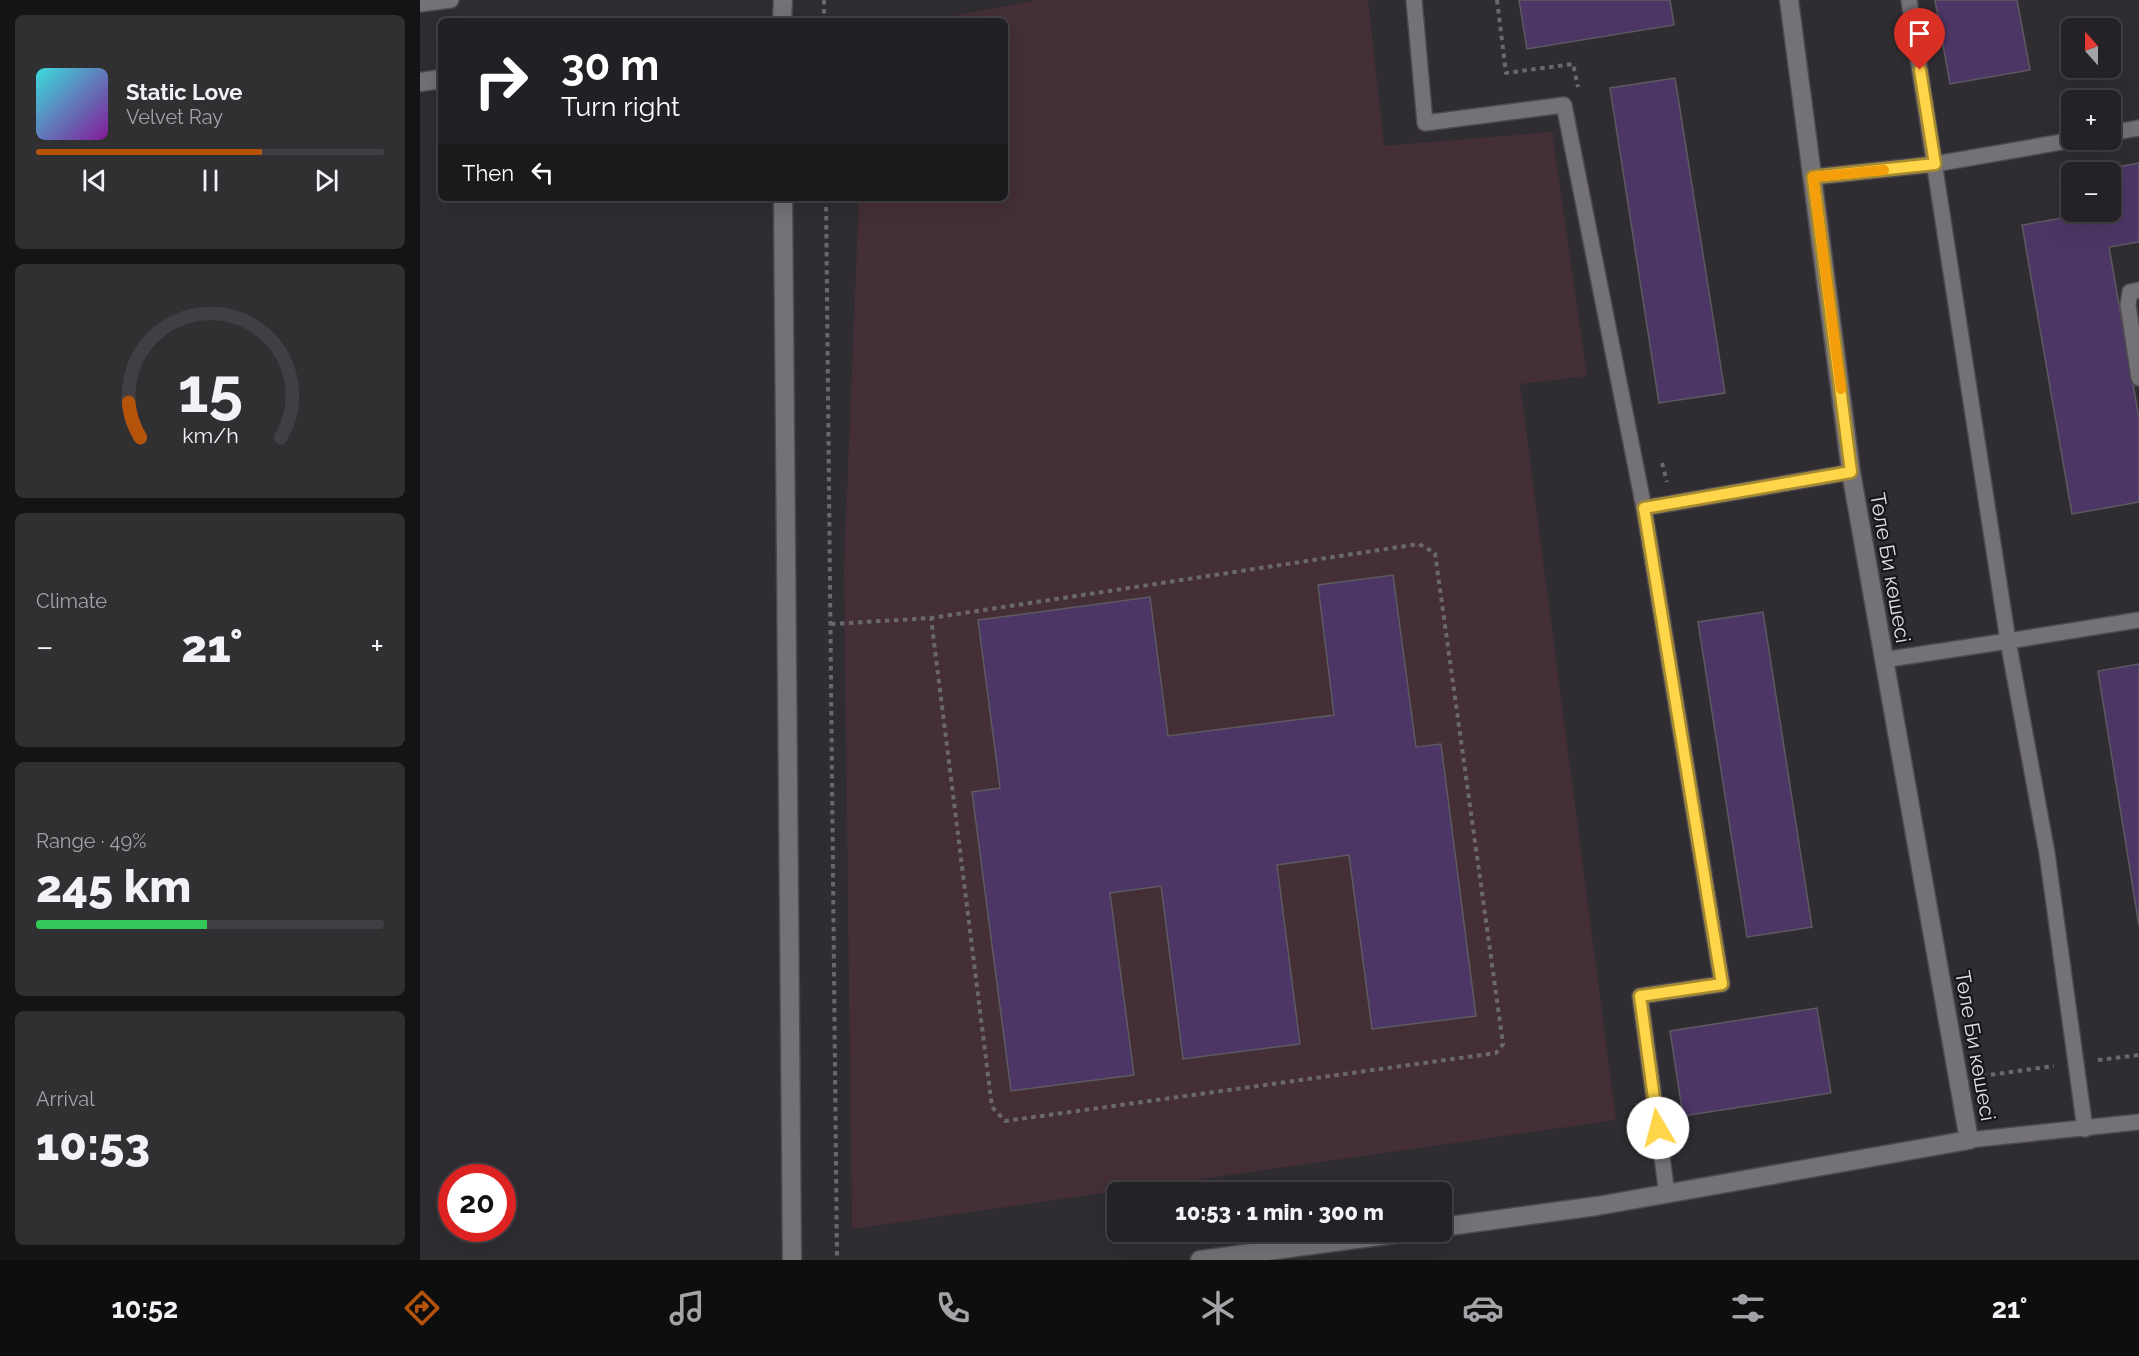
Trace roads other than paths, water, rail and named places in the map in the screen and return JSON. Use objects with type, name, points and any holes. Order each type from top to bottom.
[{"type":"street","points":[[783,18],[786,0]]},
{"type":"street","name":"Төле Би көшесі","points":[[1789,0],[1851,472],[1957,1079],[1970,1140]]},
{"type":"street","points":[[420,82],[438,79]]},
{"type":"street","points":[[783,201],[792,1260]]},
{"type":"street","points":[[1452,1226],[1597,1206],[1970,1140]]},
{"type":"street","points":[[1200,1260],[1334,1242]]},
{"type":"lane","points":[[420,4],[451,0]]},
{"type":"lane","points":[[1414,0],[1425,123],[1564,105],[1644,508],[1722,984],[1640,996],[1667,1194]]},
{"type":"lane","points":[[1909,0],[2008,641],[2047,853],[2085,1129]]},
{"type":"lane","points":[[2121,131],[2139,128]]},
{"type":"lane","points":[[1813,177],[1935,164],[2061,142]]},
{"type":"lane","points":[[2139,290],[2130,292],[2127,305],[2139,378]]},
{"type":"lane","points":[[1644,508],[1851,472]]},
{"type":"lane","points":[[1883,660],[2139,620]]},
{"type":"lane","points":[[1970,1140],[2139,1122]]}]
